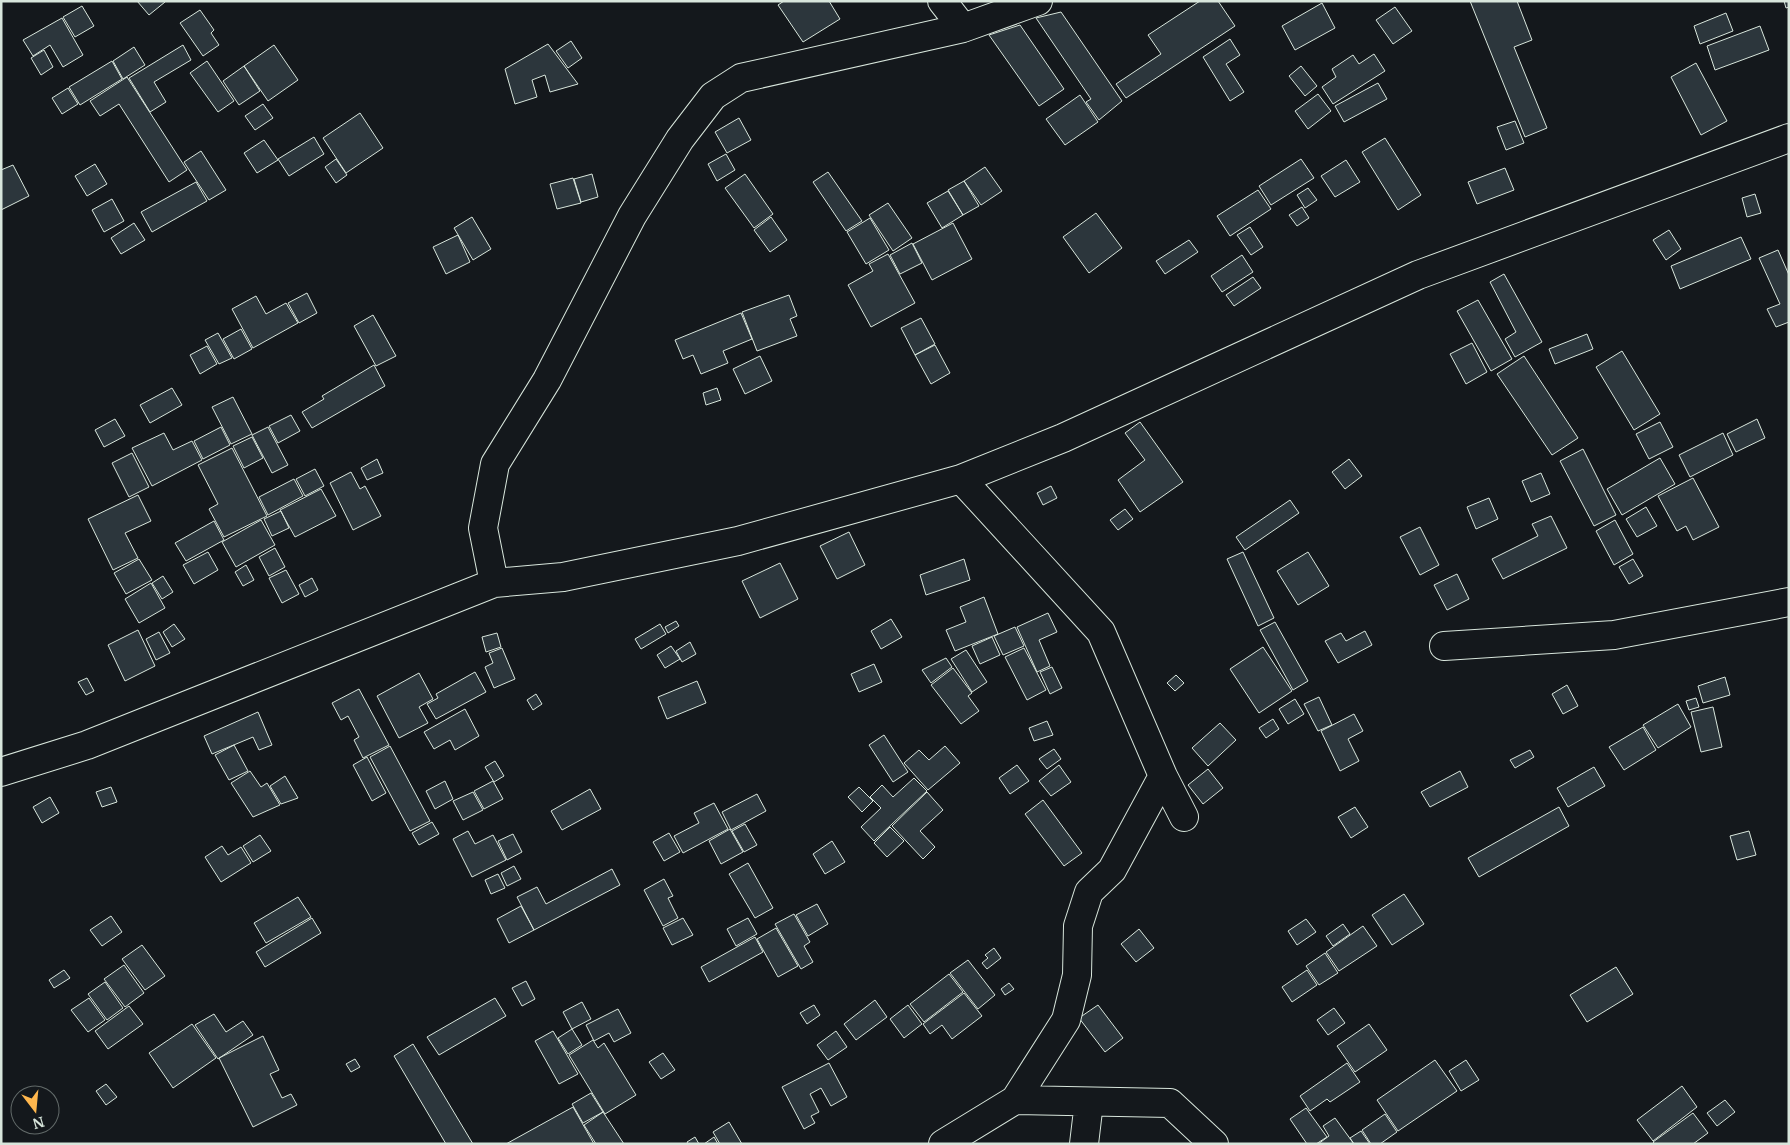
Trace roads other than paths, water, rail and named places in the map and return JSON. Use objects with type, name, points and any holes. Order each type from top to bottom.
[{"type":"street","points":[[942,1],[963,28]]},
{"type":"street","points":[[494,583],[483,528],[495,464],[547,380],[632,216],[680,139],[713,96],[741,78],[963,28],[1038,1]]},
{"type":"street","points":[[1,772],[87,744],[494,583],[563,577],[738,541],[962,479],[1071,434],[1418,275],[1789,138]]},
{"type":"street","points":[[962,479],[1101,632],[1163,776],[1184,817]]},
{"type":"street","points":[[1444,646],[1614,635],[1787,603]]},
{"type":"street","points":[[943,1144],[1015,1100],[1066,1020],[1077,975],[1078,926],[1089,892],[1112,870],[1163,776]]},
{"type":"street","points":[[1015,1100],[1170,1103],[1214,1144]]},
{"type":"street","points":[[1084,1144],[1089,1102]]}]
